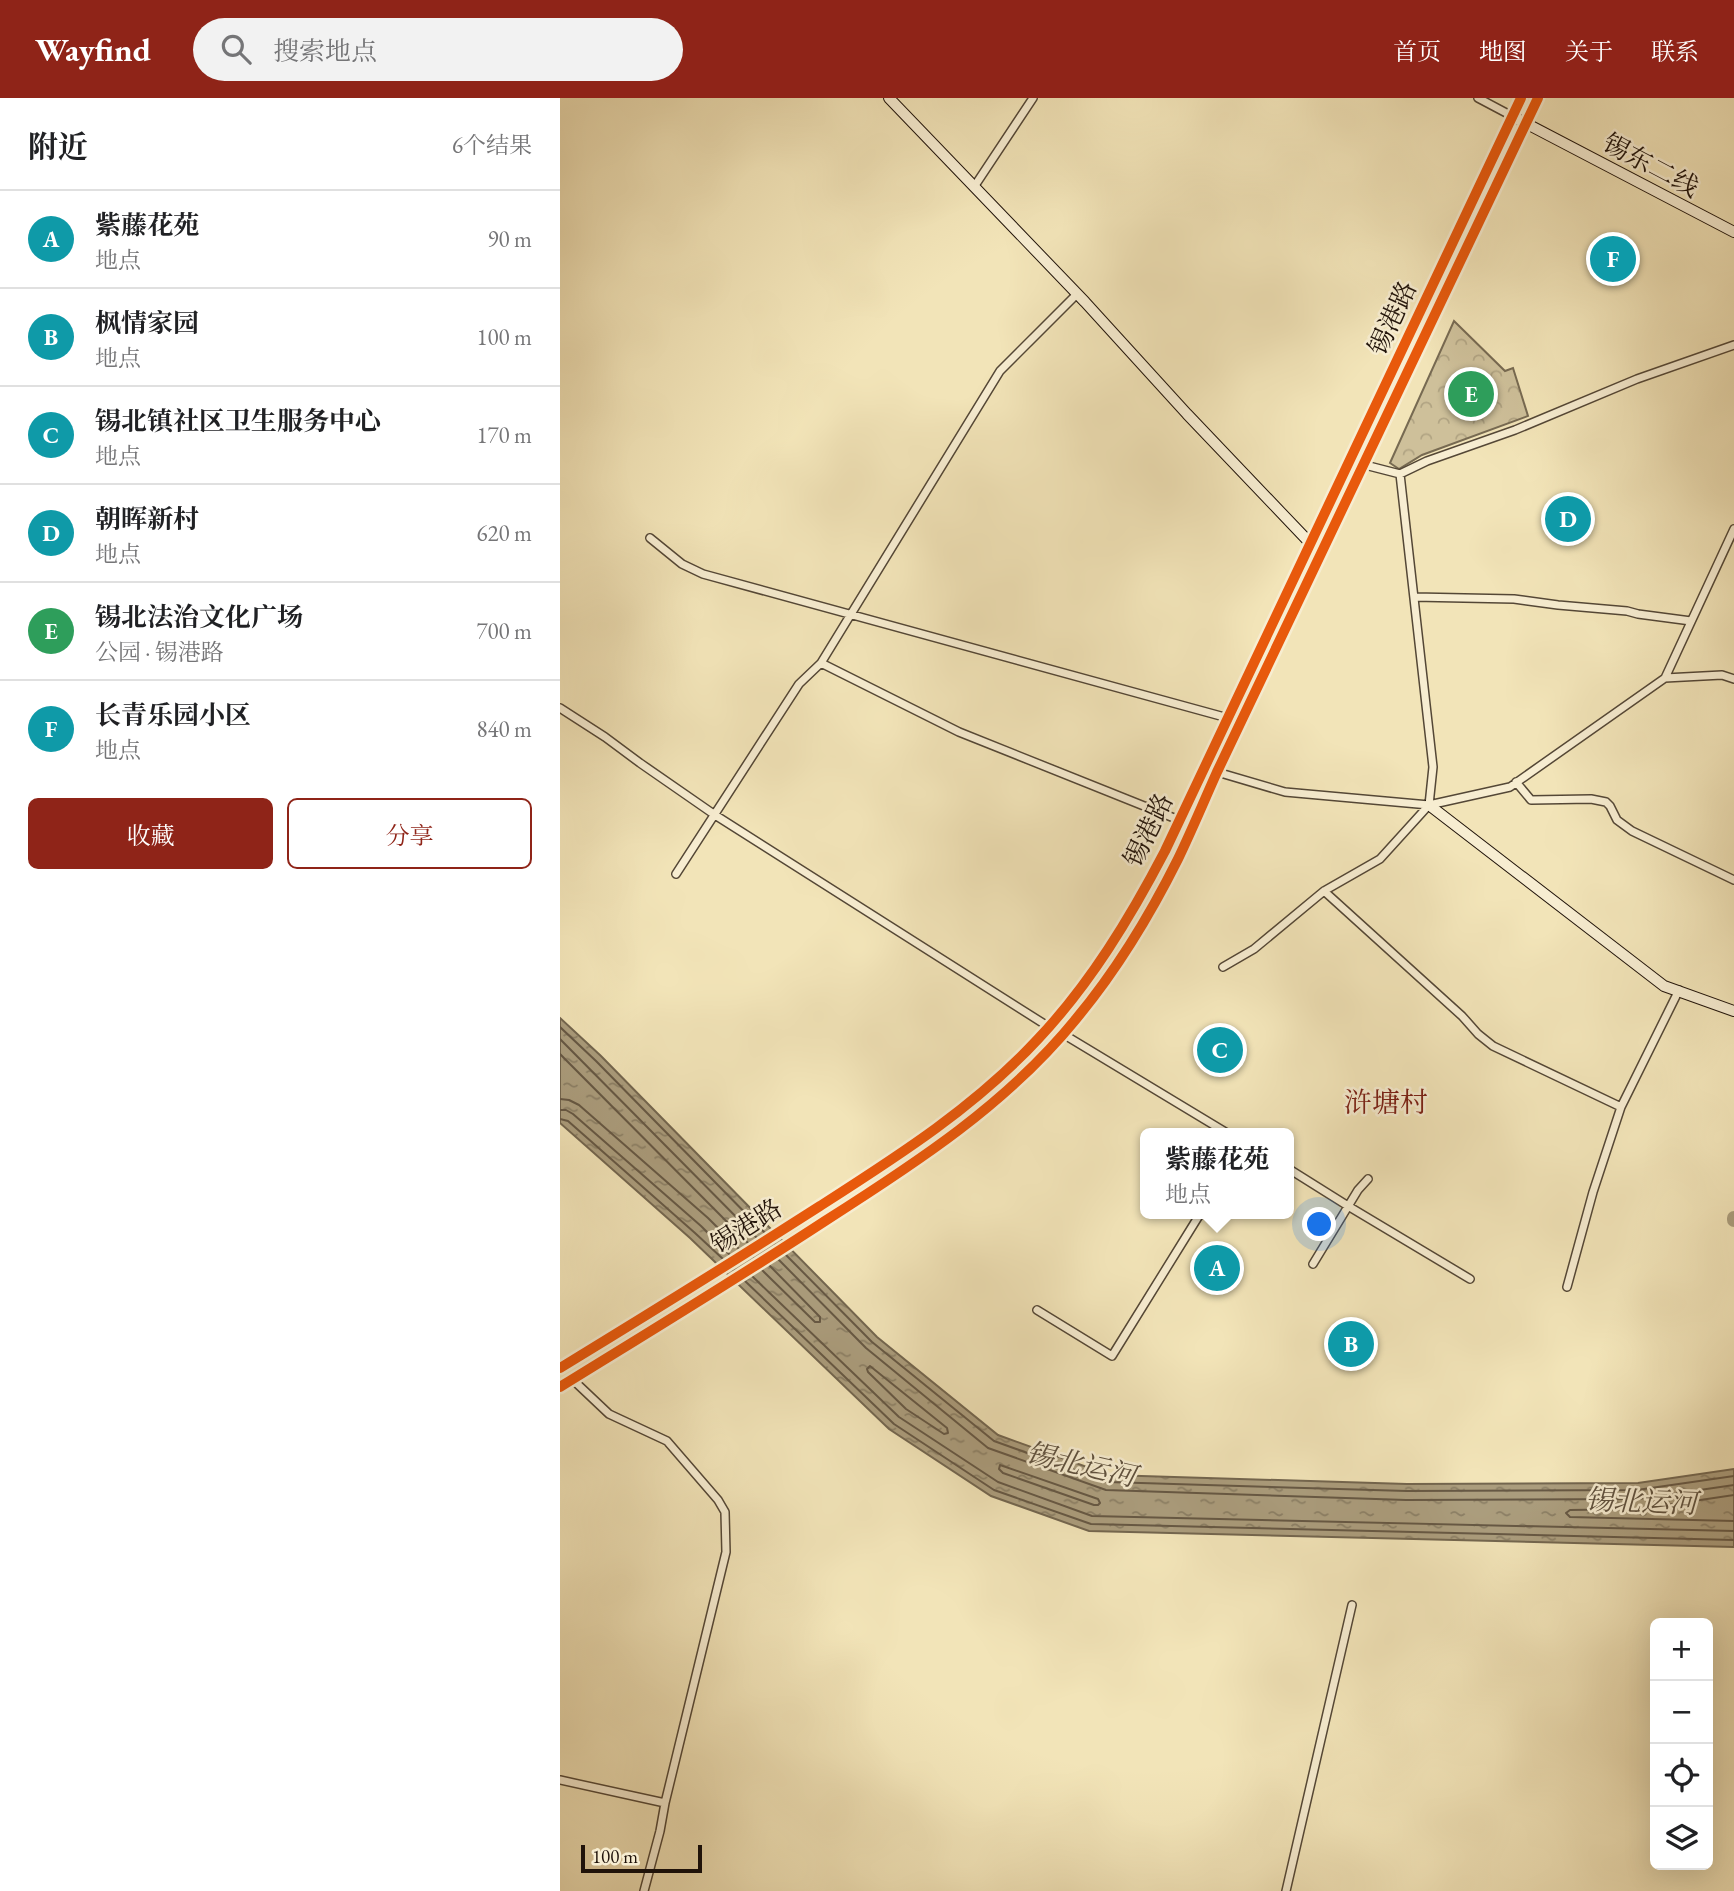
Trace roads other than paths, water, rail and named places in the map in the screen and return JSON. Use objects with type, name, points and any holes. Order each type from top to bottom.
[{"type":"main road","name":"锡港路","points":[[560,1368],[908,1149],[974,1099],[1004,1072],[1049,1027],[1072,999],[1110,946],[1146,887],[1521,98]]},
{"type":"main road","name":"锡港路","points":[[560,1387],[917,1162],[1015,1084],[1063,1034],[1101,986],[1147,916],[1179,858],[1217,772],[1538,98]]},
{"type":"street","points":[[889,98],[1310,543]]},
{"type":"street","points":[[974,187],[1033,98]]},
{"type":"street","points":[[1478,98],[1512,116]]},
{"type":"street","name":"锡东二线","points":[[1512,116],[1734,232]]},
{"type":"street","points":[[676,874],[799,684],[821,663],[1000,371],[1077,294]]},
{"type":"street","points":[[1351,458],[1400,474],[1637,379],[1734,345]]},
{"type":"street","points":[[1223,967],[1254,950],[1324,891],[1380,859],[1429,805],[1433,767],[1400,474]]},
{"type":"street","points":[[1205,766],[1284,792],[1429,805],[1510,787],[1665,678],[1734,529]]},
{"type":"street","points":[[650,538],[682,564],[703,574],[1228,718]]},
{"type":"street","points":[[1414,597],[1514,599],[1691,621]]},
{"type":"street","points":[[821,663],[959,732],[1179,820]]},
{"type":"street","points":[[1665,678],[1722,675],[1734,679]]},
{"type":"street","points":[[560,708],[715,815],[1049,1027]]},
{"type":"street","points":[[1516,782],[1531,800],[1591,799],[1606,802],[1611,806],[1617,820],[1632,831],[1734,880]]},
{"type":"street","points":[[1429,805],[1664,986],[1734,1011]]},
{"type":"street","points":[[1324,891],[1493,1046],[1622,1107]]},
{"type":"street","points":[[1567,1287],[1593,1192],[1622,1107],[1679,990]]},
{"type":"street","points":[[1063,1034],[1219,1128]]},
{"type":"street","points":[[1294,1172],[1470,1279]]},
{"type":"street","points":[[1313,1264],[1358,1190],[1368,1179]]},
{"type":"street","points":[[1037,1310],[1111,1356],[1197,1219]]},
{"type":"street","points":[[572,1379],[609,1414],[667,1441],[718,1500],[725,1512],[726,1552],[644,1891]]},
{"type":"street","points":[[1286,1891],[1352,1605]]},
{"type":"street","points":[[560,1780],[664,1803]]},
{"type":"water","name":"锡北运河","points":[[560,1018],[601,1056],[877,1337],[998,1435],[1109,1475],[1407,1484],[1638,1483],[1734,1469],[1734,1547],[1089,1531],[991,1496],[889,1429],[690,1238],[560,1123]]},
{"type":"place","name":"长青乐园小区","points":[[1613,259]]},
{"type":"place","name":"锡北法治文化广场","points":[[1471,394]]},
{"type":"place","name":"朝晖新村","points":[[1568,519]]},
{"type":"place","name":"锡北镇社区卫生服务中心","points":[[1220,1050]]},
{"type":"place","name":"紫藤花苑","points":[[1217,1268]]},
{"type":"place","name":"枫情家园","points":[[1351,1344]]},
{"type":"district","name":"浒塘村","points":[[1386,1102]]}]
